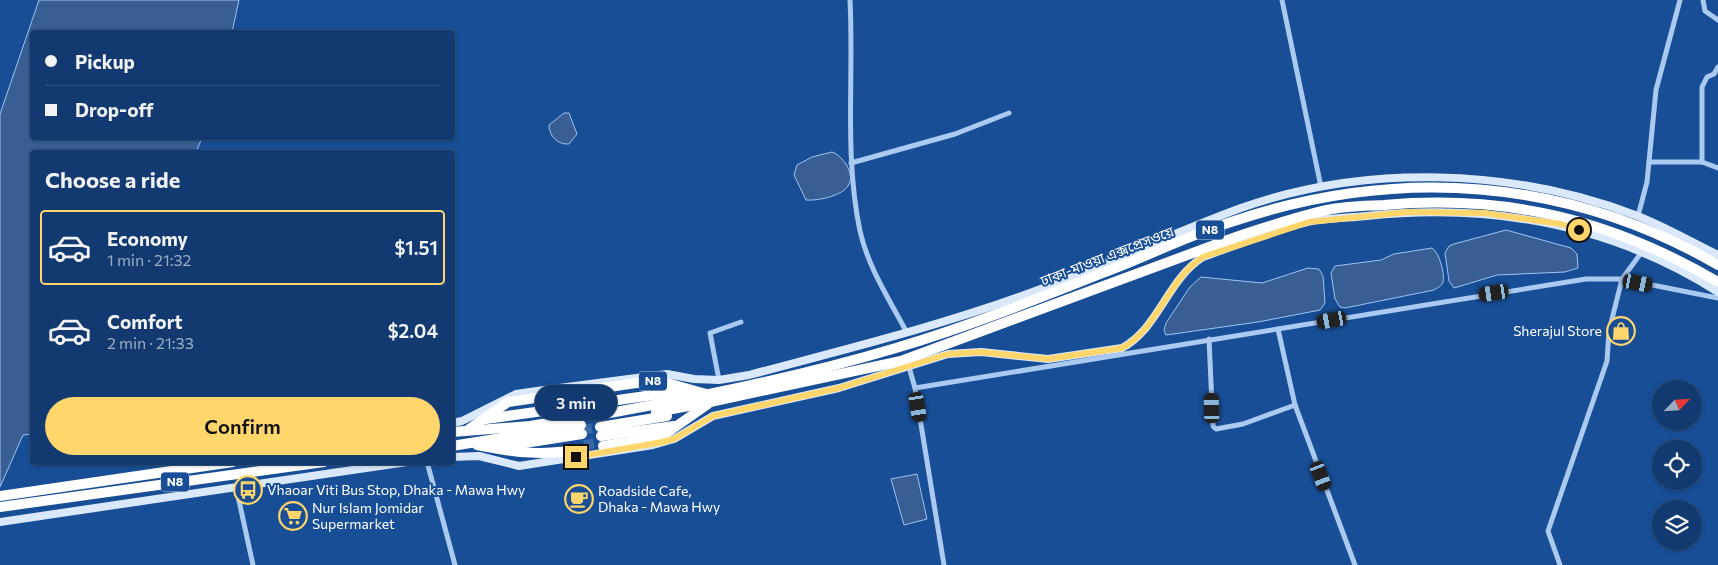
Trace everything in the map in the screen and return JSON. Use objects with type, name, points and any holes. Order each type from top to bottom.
[{"type":"highway","name":"ঢাকা-মাওয়া এক্সপ্রেসওয়ে","points":[[599,418],[897,348],[1099,274],[1230,222],[1328,196],[1412,186],[1494,189],[1560,202],[1632,224],[1690,249],[1718,265]]},
{"type":"highway","name":"ঢাকা-মাওয়া এক্সপ্রেসওয়ে","points":[[599,418],[703,395],[901,361],[1105,288],[1236,237],[1282,222],[1329,210],[1413,202],[1500,205],[1563,216],[1631,238],[1682,261],[1718,282]]},
{"type":"highway","name":"ঢাকা-মাওয়া এক্সপ্রেসওয়ে","points":[[599,418],[673,385],[703,395]]},
{"type":"highway","name":"ঢাকা-মাওয়া এক্সপ্রেসওয়ে","points":[[599,418],[673,428],[698,411],[703,395]]},
{"type":"highway","points":[[455,431],[479,422],[499,408],[580,421]]},
{"type":"highway","name":"ঢাকা-মাওয়া এক্সপ্রেসওয়ে","points":[[599,418],[698,411]]},
{"type":"highway","name":"ঢাকা-মাওয়া এক্সপ্রেসওয়ে","points":[[599,418],[688,417]]},
{"type":"highway","points":[[479,422],[530,426],[580,421]]},
{"type":"highway","points":[[479,422],[580,421]]},
{"type":"highway","points":[[455,446],[580,421]]},
{"type":"highway","points":[[493,448],[580,421]]},
{"type":"highway","points":[[493,448],[580,421]]},
{"type":"highway","points":[[470,444],[516,453],[556,454],[580,421]]},
{"type":"highway","name":"N8","points":[[0,496],[212,465]]},
{"type":"highway","name":"N8","points":[[0,507],[302,465]]},
{"type":"street","points":[[850,0],[851,163],[860,232],[873,269],[906,331]]},
{"type":"street","points":[[1282,0],[1321,187]]},
{"type":"street","points":[[1638,216],[1647,182],[1656,90],[1680,0]]},
{"type":"street","points":[[1703,0],[1705,11],[1718,20]]},
{"type":"street","points":[[1702,162],[1702,86],[1707,77],[1714,74],[1718,67]]},
{"type":"street","points":[[851,163],[956,134],[1009,113]]},
{"type":"street","points":[[1649,162],[1702,162],[1718,168]]},
{"type":"street","points":[[455,422],[462,421],[516,394],[667,374],[694,379],[719,380],[749,375],[998,304],[1242,208],[1321,187],[1385,180],[1451,178],[1509,182],[1600,203],[1638,216],[1718,255]]},
{"type":"street","points":[[455,457],[479,456],[519,466],[653,445],[674,439],[713,416],[839,388],[928,360],[962,352],[981,352],[1048,359],[1122,348],[1133,342],[1146,329],[1164,298],[1192,264],[1203,257],[1309,222],[1408,212],[1484,213],[1561,224],[1615,241],[1688,273],[1718,292]]},
{"type":"street","points":[[1560,565],[1548,531],[1607,360],[1609,330],[1622,279],[1641,253]]},
{"type":"street","points":[[914,388],[1586,279],[1622,279],[1718,298]]},
{"type":"street","points":[[719,380],[710,332],[741,322]]},
{"type":"street","points":[[1278,329],[1295,405],[1355,565]]},
{"type":"street","points":[[1209,339],[1214,428],[1243,424],[1295,405]]},
{"type":"street","points":[[909,367],[944,565]]},
{"type":"street","points":[[0,522],[386,465]]},
{"type":"street","points":[[428,465],[455,565]]},
{"type":"street","points":[[236,486],[253,565]]},
{"type":"water","points":[[39,0],[239,0],[232,30],[30,30],[30,140],[201,140],[197,150],[30,150],[30,434],[23,435],[0,487],[0,114]]},
{"type":"water","points":[[564,113],[569,113],[577,134],[569,144],[561,143],[555,139],[549,129],[549,125]]},
{"type":"water","points":[[832,152],[840,157],[849,170],[849,184],[842,192],[836,195],[817,200],[806,200],[794,175],[797,165],[812,157]]},
{"type":"water","points":[[1506,230],[1571,248],[1577,254],[1578,268],[1565,272],[1497,275],[1454,288],[1449,281],[1445,253],[1449,246]]},
{"type":"water","points":[[1432,248],[1439,258],[1443,278],[1442,285],[1434,290],[1345,308],[1340,307],[1335,299],[1331,273],[1335,266],[1381,260],[1394,254]]},
{"type":"water","points":[[1308,268],[1319,269],[1323,276],[1325,303],[1320,310],[1258,322],[1166,335],[1164,330],[1166,323],[1190,287],[1201,277],[1262,283]]},
{"type":"water","points":[[917,474],[927,519],[904,525],[891,479]]},
{"type":"tunnel","points":[[576,392],[595,389]]},
{"type":"tunnel","points":[[578,401],[596,398]]},
{"type":"tunnel","points":[[579,412],[598,409]]},
{"type":"tunnel","points":[[582,430],[600,427]]},
{"type":"tunnel","points":[[584,445],[602,442]]},
{"type":"place","name":"Sherajul Store","points":[[1621,331]]},
{"type":"place","name":"Vhaoar Viti Bus Stop, Dhaka - Mawa Hwy","points":[[248,490]]},
{"type":"place","name":"Roadside Cafe, Dhaka - Mawa Hwy","points":[[579,499]]},
{"type":"place","name":"Nur Islam Jomidar Supermarket","points":[[293,516]]},
{"type":"route","points":[[576,457],[653,445],[674,439],[713,416],[724,412],[839,388],[948,354],[981,352],[1048,359],[1082,356],[1122,348],[1133,342],[1146,329],[1164,298],[1180,276],[1192,264],[1203,257],[1273,232],[1309,222],[1408,212],[1484,213],[1561,224],[1579,230]]}]
